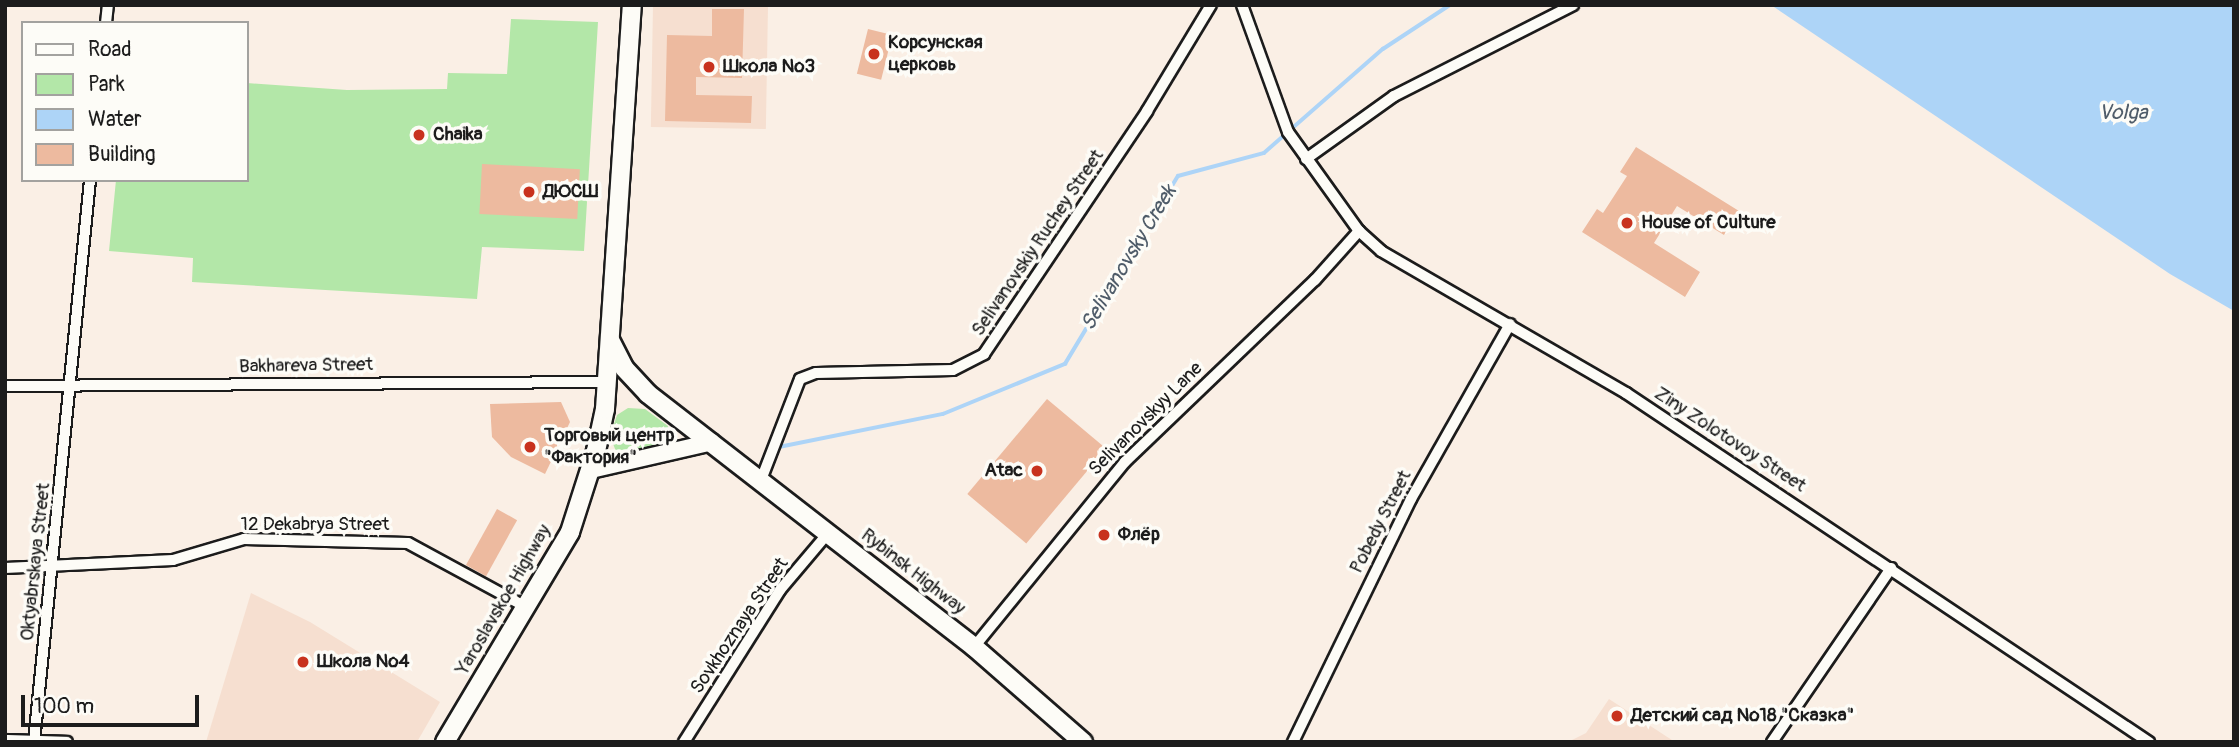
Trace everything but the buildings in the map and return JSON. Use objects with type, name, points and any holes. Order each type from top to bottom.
[{"type":"main road","name":"Yaroslavskoe Highway","points":[[445,742],[570,532],[591,470],[607,382],[632,5]]},
{"type":"main road","name":"Rybinsk Highway","points":[[608,336],[636,383],[974,647],[1083,742]]},
{"type":"main road","points":[[591,470],[712,442]]},
{"type":"street","name":"Selivanovskiy Ruchey Street","points":[[761,480],[800,379],[816,373],[953,370],[984,354],[1147,111],[1211,5]]},
{"type":"street","name":"Ziny Zolotovoy Street","points":[[1242,5],[1277,110],[1306,159],[1359,231],[1422,279],[1510,324],[1650,408],[2149,742]]},
{"type":"street","points":[[1306,159],[1394,96],[1573,5]]},
{"type":"street","name":"Oktyabrskaya Street","points":[[35,741],[90,182]]},
{"type":"street","name":"Selivanovskyy Lane","points":[[974,647],[1125,462],[1315,280],[1359,231]]},
{"type":"street","name":"Pobedy Street","points":[[1293,742],[1411,499],[1510,324]]},
{"type":"street","name":"Bakhareva Street","points":[[5,386],[607,382]]},
{"type":"street","name":"Sovkhoznaya Street","points":[[684,742],[780,590],[829,533]]},
{"type":"street","name":"12 Dekabrya Street","points":[[5,568],[173,560],[244,540],[408,543],[526,607]]},
{"type":"street","points":[[1772,742],[1891,568]]},
{"type":"street","points":[[5,740],[66,742]]},
{"type":"shaded area","name":"Школа №3","points":[[653,5],[768,7],[766,129],[651,127]]},
{"type":"shaded area","name":"Школа №4","points":[[251,593],[310,622],[440,702],[417,742],[206,742]]},
{"type":"shaded area","name":"Детский сад №18 \"Сказка\"","points":[[1609,699],[1675,742],[1568,742],[1586,733]]},
{"type":"green space","name":"Chaika","points":[[511,19],[598,22],[584,251],[482,247],[477,299],[192,282],[193,258],[109,251],[116,182],[248,182],[248,83],[347,90],[447,89],[448,73],[507,74]]},
{"type":"green space","points":[[628,408],[645,409],[668,426],[667,443],[617,454],[610,436],[617,415]]},
{"type":"water","name":"Volga","points":[[1771,5],[2234,5],[2234,311],[2170,274]]},
{"type":"waterway","name":"Selivanovsky Creek","points":[[779,447],[943,414],[1065,364],[1178,176],[1264,153],[1383,49],[1450,5]]},
{"type":"place","name":"Корсунская церковь","points":[[874,54]]},
{"type":"place","name":"Школа №3","points":[[709,67]]},
{"type":"place","name":"Chaika","points":[[419,135]]},
{"type":"place","name":"ДЮСШ","points":[[529,192]]},
{"type":"place","name":"House of Culture","points":[[1627,223]]},
{"type":"place","name":"Торговый центр \"Фактория\"","points":[[530,447]]},
{"type":"place","name":"Atac","points":[[1037,471]]},
{"type":"place","name":"Флёр","points":[[1104,535]]},
{"type":"place","name":"Школа №4","points":[[303,662]]},
{"type":"place","name":"Детский сад №18 \"Сказка\"","points":[[1617,716]]}]
